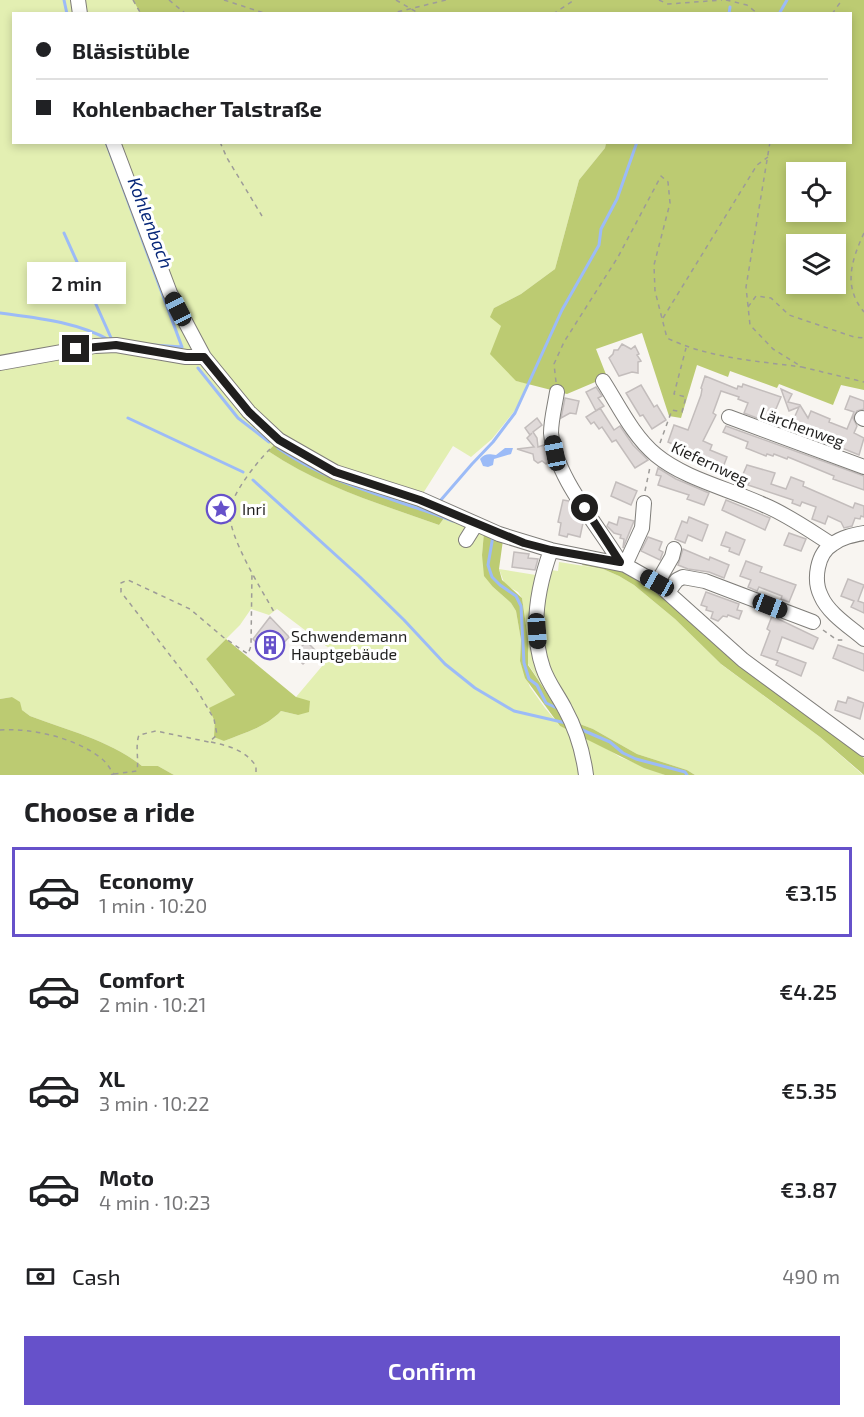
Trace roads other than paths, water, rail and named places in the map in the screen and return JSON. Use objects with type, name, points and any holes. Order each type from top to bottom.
[{"type":"street","points":[[114,144],[170,293],[204,357],[249,412],[279,440],[335,472],[420,500],[472,531],[623,564],[663,588],[742,660],[864,749]]},
{"type":"street","points":[[0,363],[95,345],[116,345],[186,357],[204,357]]},
{"type":"street","name":"Kiefernweg","points":[[603,381],[636,434],[657,456],[691,476],[763,504],[831,544]]},
{"type":"street","points":[[557,392],[551,432],[555,453],[569,484],[623,564]]},
{"type":"street","name":"Lärchenweg","points":[[729,417],[864,467]]},
{"type":"street","points":[[623,564],[642,528],[644,503]]},
{"type":"street","points":[[864,533],[848,536],[831,544],[824,553],[817,574],[821,596],[827,606],[864,639]]},
{"type":"street","points":[[663,588],[674,549]]},
{"type":"street","points":[[551,550],[544,569],[536,610],[538,651],[547,678],[574,727],[586,775]]},
{"type":"street","points":[[663,588],[683,577],[705,581],[813,622]]},
{"type":"water","points":[[505,448],[513,448],[511,454],[494,459],[493,465],[483,466],[480,459],[482,457],[487,454],[496,455]]},
{"type":"waterway","name":"Kohlenbach","points":[[64,0],[67,12]]},
{"type":"waterway","points":[[780,12],[787,0]]},
{"type":"waterway","points":[[729,12],[730,7]]},
{"type":"waterway","name":"Kohlenbach","points":[[107,144],[182,347],[153,345]]},
{"type":"waterway","points":[[440,501],[493,442],[515,413],[562,310],[599,245],[601,229],[617,199],[636,144]]},
{"type":"waterway","points":[[64,233],[112,340]]},
{"type":"waterway","points":[[0,313],[71,325],[111,341]]},
{"type":"waterway","name":"Kohlenbach","points":[[198,368],[238,418],[269,442]]},
{"type":"waterway","points":[[128,418],[243,472]]},
{"type":"waterway","name":"Kohlenbach","points":[[278,448],[319,472],[453,521]]},
{"type":"waterway","points":[[253,480],[360,577],[445,664],[475,688],[514,711],[566,723]]},
{"type":"waterway","name":"Kohlenbach","points":[[493,536],[488,565],[492,577],[516,596],[521,606],[524,663],[529,679],[537,685],[546,703],[559,709]]},
{"type":"waterway","name":"Kohlenbach","points":[[580,729],[610,742],[623,753],[636,759],[685,772],[687,775]]},
{"type":"place","name":"Inri","points":[[221,509]]},
{"type":"place","name":"Schwendemann Hauptgebäude","points":[[270,645]]}]
